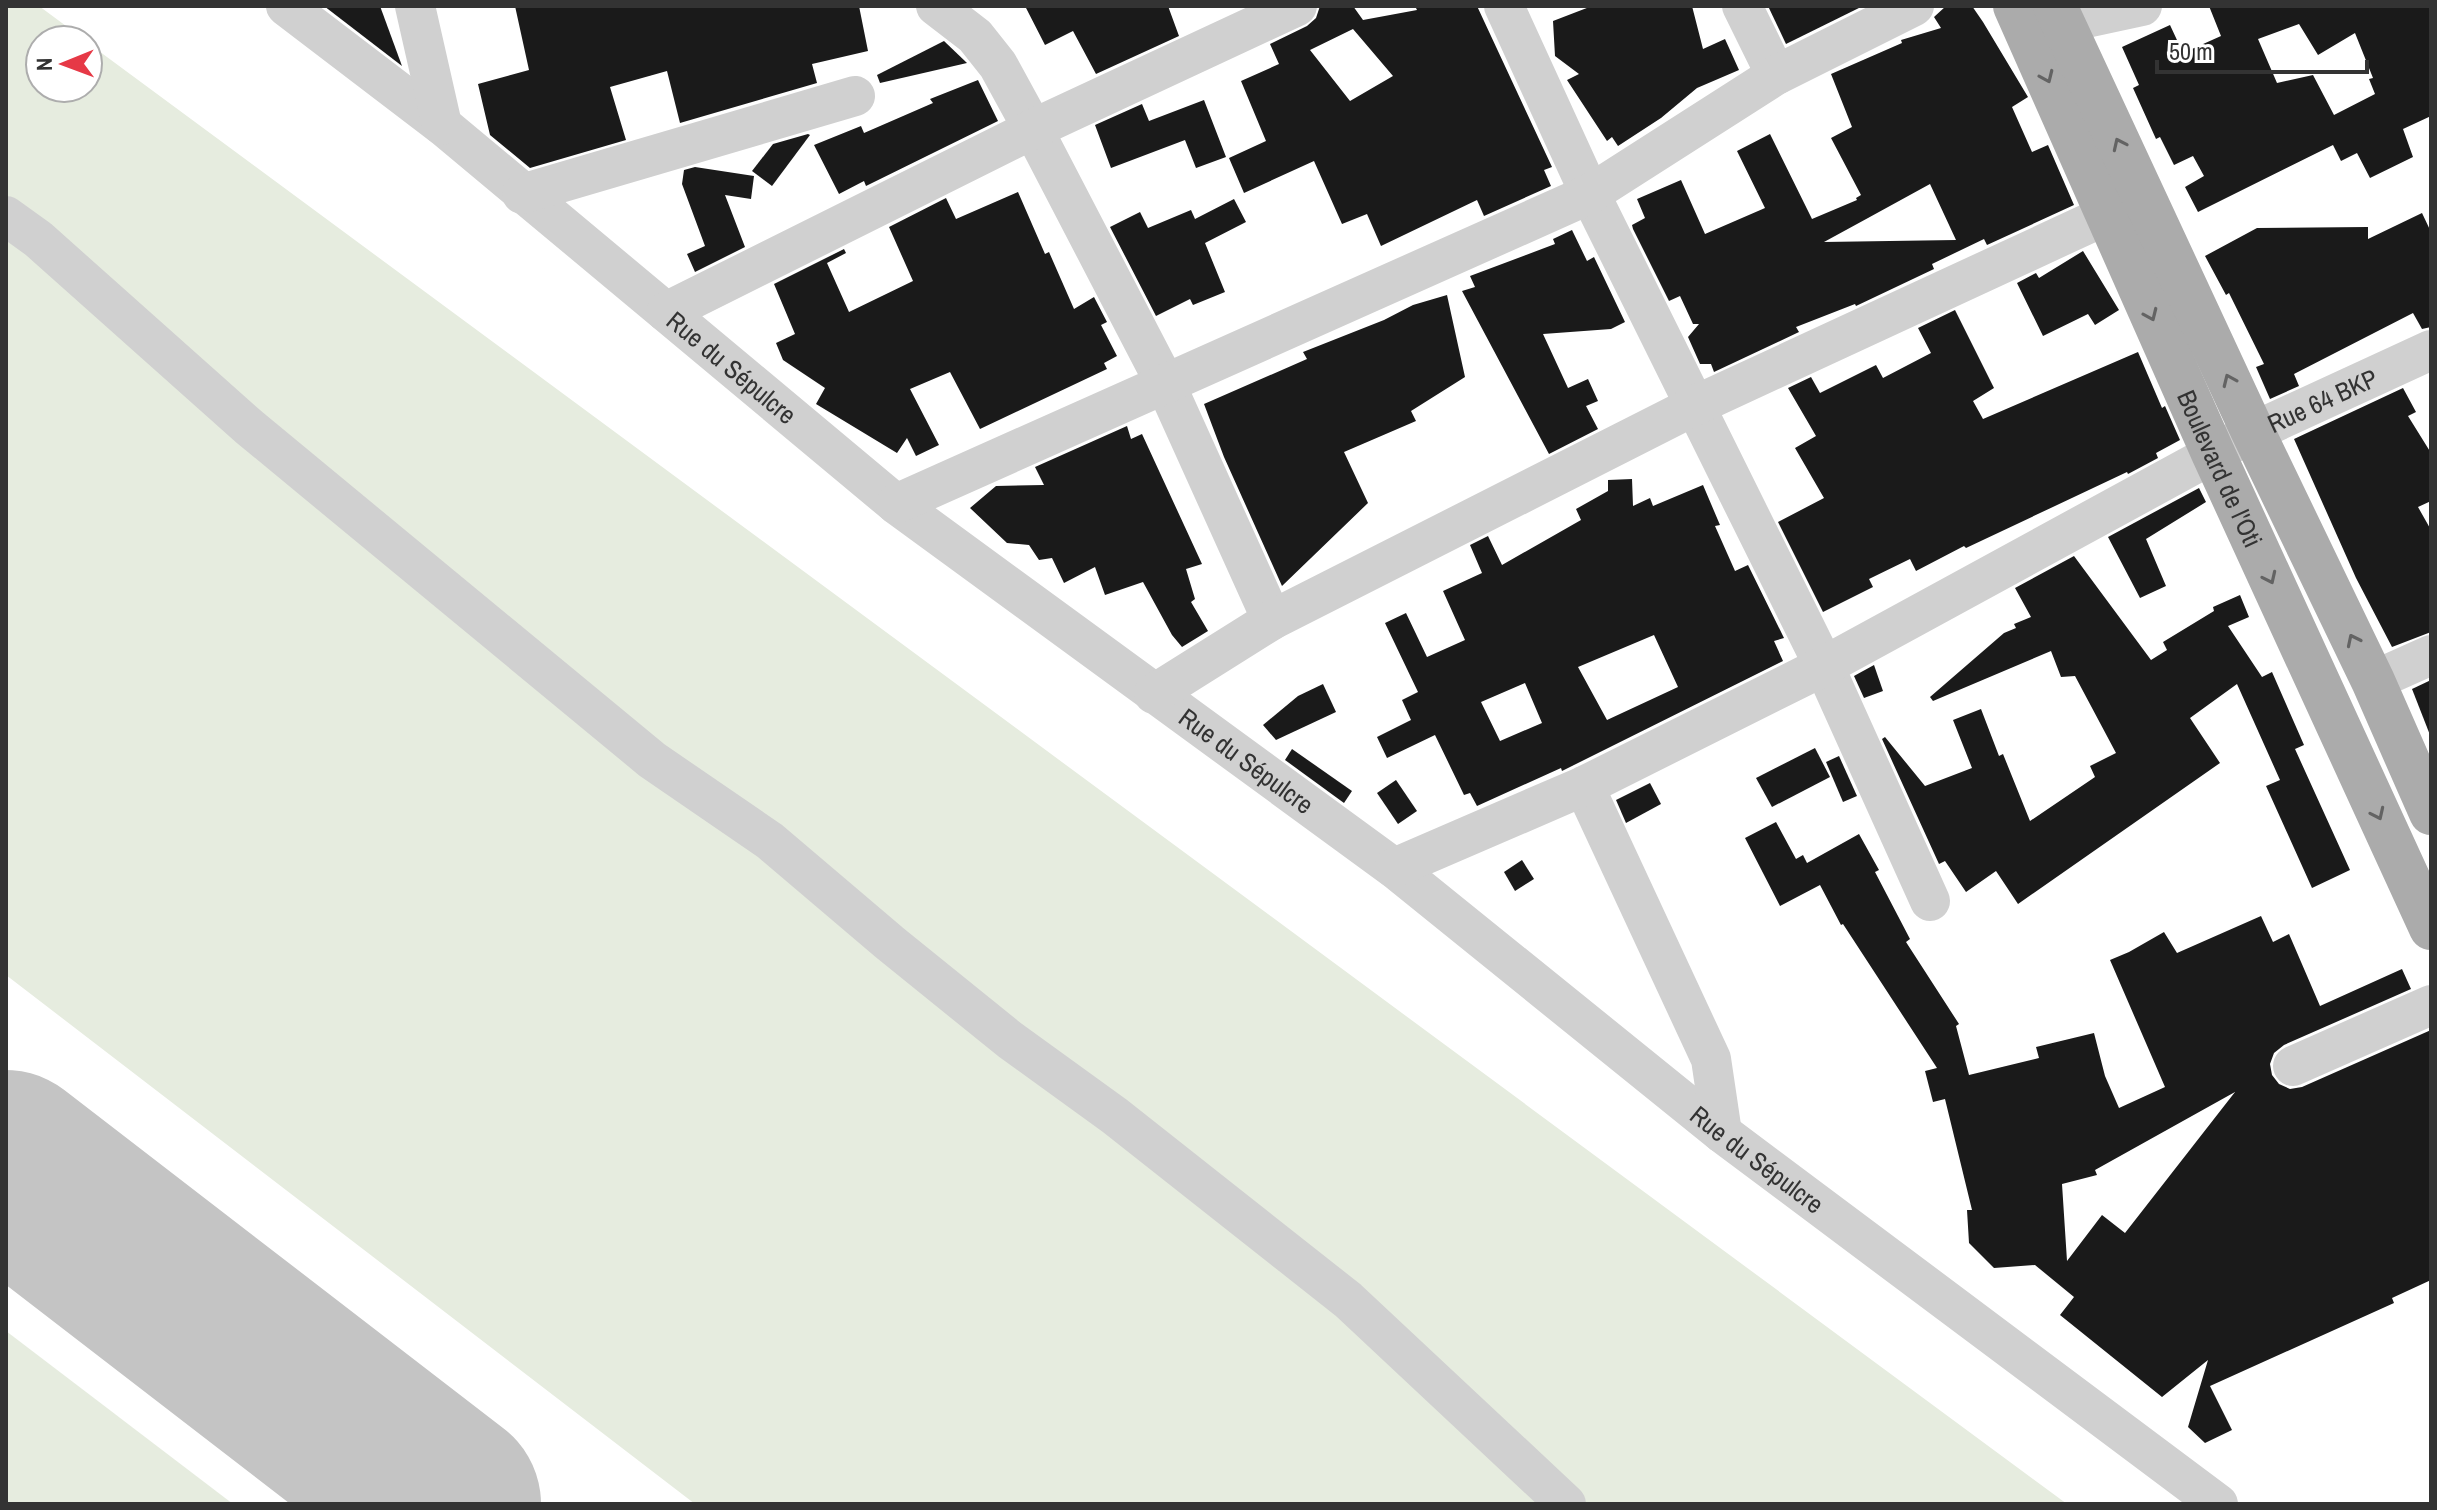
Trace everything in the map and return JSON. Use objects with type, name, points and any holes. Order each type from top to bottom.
[{"type":"main road","name":"Boulevard de l'Oti","points":[[2015,6],[2253,432],[2373,681],[2431,813]]},
{"type":"main road","name":"Boulevard de l'Oti","points":[[2059,14],[2213,453],[2431,928]]},
{"type":"street","name":"Rue du Sépulcre","points":[[286,6],[442,125],[896,504],[1394,868],[1722,1133],[2218,1504]]},
{"type":"street","points":[[415,6],[442,125]]},
{"type":"street","points":[[936,6],[975,36],[998,65],[1165,383],[1272,620]]},
{"type":"street","points":[[666,312],[1033,129],[1297,6]]},
{"type":"street","points":[[1504,6],[1590,194],[1824,666],[1930,901]]},
{"type":"street","points":[[1742,6],[1776,75]]},
{"type":"street","points":[[896,504],[1590,194],[1776,75],[1914,6]]},
{"type":"street","points":[[2059,14],[2142,6]]},
{"type":"street","points":[[522,194],[855,96]]},
{"type":"street","points":[[1154,694],[1272,620],[1694,406],[2126,206]]},
{"type":"street","points":[[6,216],[38,239],[249,427],[652,760],[770,841],[1010,1040],[1115,1116],[1348,1300],[1566,1504]]},
{"type":"street","name":"Rue 64 BKP","points":[[1394,868],[1584,786],[1824,666],[2253,432],[2431,350]]},
{"type":"street","points":[[2373,681],[2431,655]]},
{"type":"street","points":[[1584,786],[1711,1059],[1722,1133]]},
{"type":"street","points":[[2293,1066],[2431,1005]]},
{"type":"shaded area","points":[[6,6],[39,6],[63,24],[24,24],[24,104],[104,104],[104,55],[2067,1504],[695,1504],[6,975]]},
{"type":"shaded area","points":[[6,1331],[233,1504],[6,1504]]},
{"type":"building","points":[[324,6],[380,6],[402,66]]},
{"type":"building","points":[[515,6],[859,6],[868,51],[812,64],[817,83],[680,123],[667,71],[610,87],[626,140],[530,168],[490,135],[478,84],[529,70]]},
{"type":"building","points":[[1025,6],[1168,6],[1179,36],[1096,74],[1073,31],[1045,45]]},
{"type":"building","points":[[1320,6],[1353,6],[1363,20],[1417,10],[1415,6],[1477,6],[1552,167],[1544,170],[1551,186],[1484,216],[1477,200],[1381,246],[1367,214],[1342,224],[1314,161],[1244,193],[1229,158],[1266,141],[1241,81],[1279,64],[1270,44],[1307,26],[1316,18]],"holes":[[[1353,29],[1393,76],[1350,101],[1310,50]]]},
{"type":"building","points":[[1592,6],[1692,6],[1703,49],[1725,39],[1739,70],[1697,88],[1661,118],[1618,146],[1612,137],[1607,141],[1567,80],[1579,74],[1555,56],[1553,21]]},
{"type":"building","points":[[1768,6],[1863,6],[1786,44]]},
{"type":"building","points":[[1946,6],[1972,6],[2028,97],[2012,107],[2032,152],[2048,145],[2074,205],[1987,245],[1984,239],[1932,264],[1934,269],[1856,306],[1796,327],[1799,332],[1714,372],[1711,364],[1700,364],[1688,337],[1699,324],[1693,324],[1680,296],[1669,301],[1633,229],[1632,225],[1645,218],[1637,199],[1681,180],[1705,234],[1765,208],[1737,151],[1770,134],[1812,219],[1857,200],[1861,195],[1831,138],[1852,127],[1831,74],[1902,43],[1901,40],[1941,28],[1934,17]],"holes":[[[1930,184],[1956,240],[1824,242]]]},
{"type":"building","points":[[2209,6],[2431,6],[2431,116],[2403,129],[2413,157],[2370,178],[2357,153],[2341,161],[2333,145],[2198,212],[2185,187],[2204,176],[2193,156],[2174,165],[2160,137],[2156,139],[2133,88],[2139,85],[2122,47],[2170,25],[2183,53],[2221,36]],"holes":[[[2299,24],[2318,55],[2355,33],[2373,78],[2369,79],[2375,94],[2334,115],[2313,75],[2277,83],[2258,39]]]},
{"type":"building","points":[[944,41],[967,63],[880,83],[877,75]]},
{"type":"building","points":[[978,80],[998,121],[866,186],[864,181],[839,194],[814,145],[861,126],[864,133],[933,103],[930,99]]},
{"type":"building","points":[[1204,100],[1226,157],[1196,168],[1185,140],[1111,168],[1095,125],[1142,104],[1149,121]]},
{"type":"building","points":[[808,134],[772,186],[752,171],[773,144]]},
{"type":"building","points":[[695,167],[754,176],[751,199],[725,195],[745,247],[695,272],[687,254],[705,246],[682,184],[684,170]]},
{"type":"building","points":[[1018,192],[1045,254],[1049,252],[1074,309],[1094,297],[1107,322],[1101,325],[1117,356],[1104,363],[1107,369],[980,429],[950,372],[910,389],[939,445],[916,456],[907,438],[897,453],[816,404],[825,388],[783,360],[776,343],[795,334],[774,284],[844,249],[846,253],[827,263],[849,312],[913,281],[889,227],[946,198],[956,219]]},
{"type":"building","points":[[1234,199],[1246,222],[1205,243],[1225,292],[1193,305],[1190,299],[1156,316],[1110,227],[1140,212],[1148,228],[1191,210],[1195,219]]},
{"type":"building","points":[[2422,213],[2431,232],[2431,327],[2422,329],[2413,313],[2294,374],[2299,386],[2270,399],[2256,367],[2264,364],[2229,293],[2226,295],[2205,256],[2257,228],[2368,227],[2368,239]]},
{"type":"building","points":[[1572,230],[1587,261],[1594,257],[1625,322],[1611,329],[1543,334],[1568,388],[1588,379],[1598,401],[1586,406],[1598,429],[1549,454],[1462,291],[1475,287],[1470,276],[1555,244],[1553,239]]},
{"type":"building","points":[[2083,251],[2119,310],[2095,325],[2088,314],[2043,336],[2017,283],[2036,273],[2039,278]]},
{"type":"building","points":[[1447,295],[1465,377],[1411,411],[1416,421],[1344,452],[1368,503],[1282,586],[1224,457],[1204,404],[1307,359],[1303,352],[1413,305]]},
{"type":"building","points":[[1955,310],[1994,388],[1973,401],[1983,419],[2138,352],[2162,408],[2165,406],[2180,440],[2156,453],[2158,458],[2128,474],[1966,548],[1964,546],[1916,571],[1910,559],[1869,579],[1873,587],[1823,612],[1778,522],[1824,498],[1795,448],[1816,436],[1788,388],[1811,377],[1820,393],[1876,365],[1883,378],[1931,353],[1918,328]]},
{"type":"building","points":[[2403,388],[2416,412],[2408,416],[2431,453],[2431,501],[2418,507],[2431,530],[2431,632],[2392,647],[2356,578],[2294,439]]},
{"type":"building","points":[[1127,426],[1131,439],[1142,434],[1202,564],[1186,569],[1195,599],[1191,602],[1208,631],[1182,647],[1172,635],[1143,582],[1105,595],[1095,567],[1064,583],[1052,558],[1039,560],[1029,545],[1007,543],[970,508],[996,486],[1044,485],[1035,467]]},
{"type":"building","points":[[1632,479],[1633,506],[1650,498],[1653,506],[1703,485],[1720,525],[1715,526],[1735,571],[1748,565],[1784,638],[1774,641],[1783,661],[1562,771],[1561,768],[1477,806],[1470,793],[1464,795],[1435,735],[1387,758],[1377,737],[1411,720],[1402,700],[1418,692],[1385,623],[1406,613],[1427,657],[1465,640],[1443,591],[1482,573],[1470,545],[1488,536],[1502,565],[1581,520],[1576,509],[1608,491],[1608,480]],"holes":[[[1654,635],[1678,687],[1607,720],[1578,667]],[[1525,683],[1542,723],[1500,741],[1481,702]]]},
{"type":"building","points":[[2199,488],[2206,502],[2146,539],[2166,586],[2140,598],[2108,537]]},
{"type":"building","points":[[2074,556],[2151,660],[2167,650],[2163,642],[2214,611],[2213,607],[2240,595],[2249,617],[2228,626],[2262,677],[2272,672],[2304,745],[2295,749],[2350,870],[2312,888],[2266,786],[2280,780],[2237,684],[2190,718],[2220,763],[2018,904],[1996,871],[1966,892],[1945,861],[1939,864],[1882,739],[1885,737],[1925,786],[1972,768],[1953,720],[1981,709],[2030,821],[2095,777],[2090,766],[2116,753],[2075,676],[2061,677],[2051,651],[1933,701],[1930,697],[2004,633],[2016,628],[2014,624],[2031,617],[2015,588]]},
{"type":"building","points":[[1874,665],[1883,691],[1864,698],[1854,676]]},
{"type":"building","points":[[2431,680],[2431,734],[2430,735],[2412,689]]},
{"type":"building","points":[[1323,684],[1336,712],[1276,740],[1263,725],[1298,696]]},
{"type":"building","points":[[1815,748],[1830,777],[1772,807],[1756,778]]},
{"type":"building","points":[[1292,749],[1352,791],[1344,803],[1285,760]]},
{"type":"building","points":[[1839,756],[1857,796],[1843,802],[1826,762]]},
{"type":"building","points":[[1396,780],[1417,811],[1398,824],[1377,793]]},
{"type":"building","points":[[1650,783],[1661,804],[1626,823],[1616,800]]},
{"type":"building","points":[[1776,822],[1796,859],[1803,855],[1807,863],[1859,834],[1910,939],[1906,942],[1959,1024],[1956,1026],[1969,1075],[2039,1058],[2036,1047],[2094,1033],[2105,1076],[2119,1108],[2165,1087],[2110,960],[2164,932],[2177,953],[2261,916],[2273,942],[2289,934],[2320,1006],[2402,969],[2411,989],[2284,1045],[2274,1053],[2270,1064],[2272,1075],[2279,1084],[2290,1089],[2302,1087],[2431,1030],[2431,1280],[2392,1298],[2394,1303],[2210,1386],[2232,1430],[2205,1443],[2188,1427],[2208,1360],[2162,1397],[2060,1315],[2074,1297],[2035,1265],[1994,1268],[1969,1243],[1967,1210],[1972,1210],[1945,1099],[1933,1102],[1925,1071],[1937,1068],[1841,925],[1820,885],[1780,906],[1745,838]],"holes":[[[2235,1092],[2125,1233],[2102,1215],[2067,1261],[2062,1184],[2097,1175],[2095,1170]]]},
{"type":"building","points":[[1522,860],[1534,879],[1515,891],[1504,872]]},
{"type":"runway","points":[[6,1165],[446,1504]]}]
